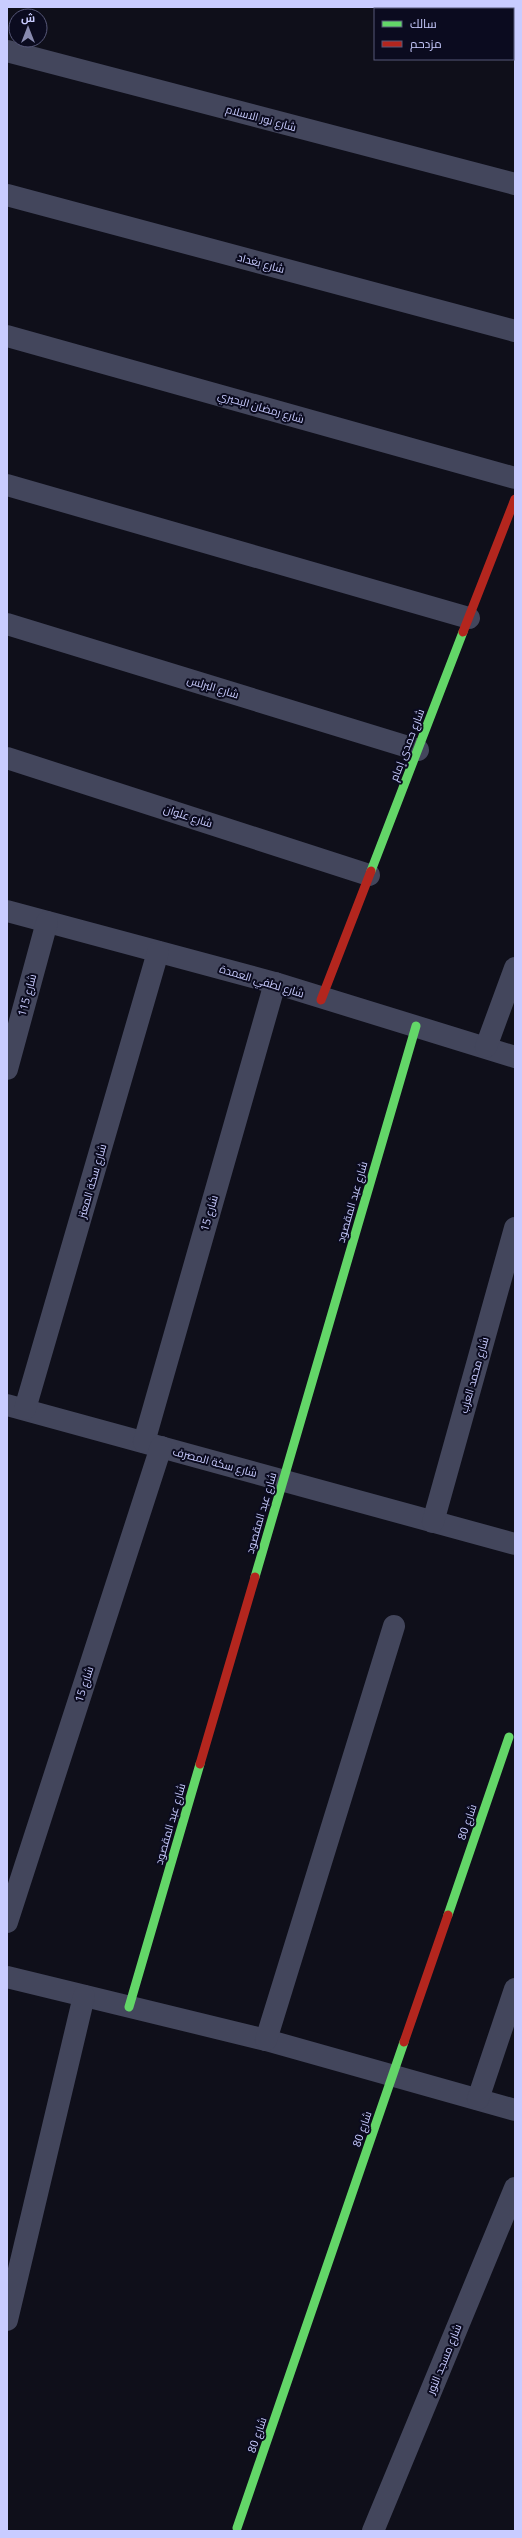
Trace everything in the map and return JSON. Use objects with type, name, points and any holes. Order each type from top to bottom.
[{"type":"street","name":"شارع نور الاسلام","points":[[7,51],[515,184]]},
{"type":"street","name":"شارع بغداد","points":[[7,195],[515,331]]},
{"type":"street","name":"شارع رمضان البحيري","points":[[7,336],[515,478]]},
{"type":"street","points":[[7,484],[469,618]]},
{"type":"street","name":"شارع حمدى إمام","points":[[321,1000],[515,499]]},
{"type":"street","name":"شارع البرلس","points":[[7,624],[418,750]]},
{"type":"street","name":"شارع علوان","points":[[7,758],[369,875]]},
{"type":"street","name":"شارع لطفي العمدة","points":[[7,911],[274,984],[321,1000],[416,1026],[515,1057]]},
{"type":"street","name":"شارع 115","points":[[7,1069],[47,922]]},
{"type":"street","name":"شارع سكة المعتز","points":[[16,1407],[158,952]]},
{"type":"street","points":[[486,1047],[515,968]]},
{"type":"street","name":"شارع 15","points":[[7,1922],[153,1444],[274,984]]},
{"type":"street","name":"شارع عبد المقصود","points":[[129,2007],[416,1026]]},
{"type":"street","name":"شارع محمد العزب","points":[[433,1522],[515,1228]]},
{"type":"street","name":"شارع سكة المصرف","points":[[16,1407],[515,1544]]},
{"type":"street","points":[[266,2040],[394,1626]]},
{"type":"street","name":"شارع 80","points":[[238,2528],[509,1737]]},
{"type":"street","points":[[7,1977],[266,2040],[515,2110]]},
{"type":"street","points":[[478,2099],[515,1989]]},
{"type":"street","points":[[7,2320],[84,1996]]},
{"type":"street","name":"شارع مسجد النور","points":[[373,2531],[515,2188]]},
{"type":"traffic: fast","points":[[371,871],[463,632]]},
{"type":"traffic: fast","points":[[255,1577],[416,1026]]},
{"type":"traffic: fast","points":[[448,1915],[509,1737]]},
{"type":"traffic: fast","points":[[129,2007],[200,1764]]},
{"type":"traffic: fast","points":[[237,2528],[404,2042]]},
{"type":"traffic: jam","points":[[463,632],[515,499]]},
{"type":"traffic: jam","points":[[321,1000],[371,871]]},
{"type":"traffic: jam","points":[[200,1764],[255,1577]]},
{"type":"traffic: jam","points":[[404,2042],[448,1915]]}]
